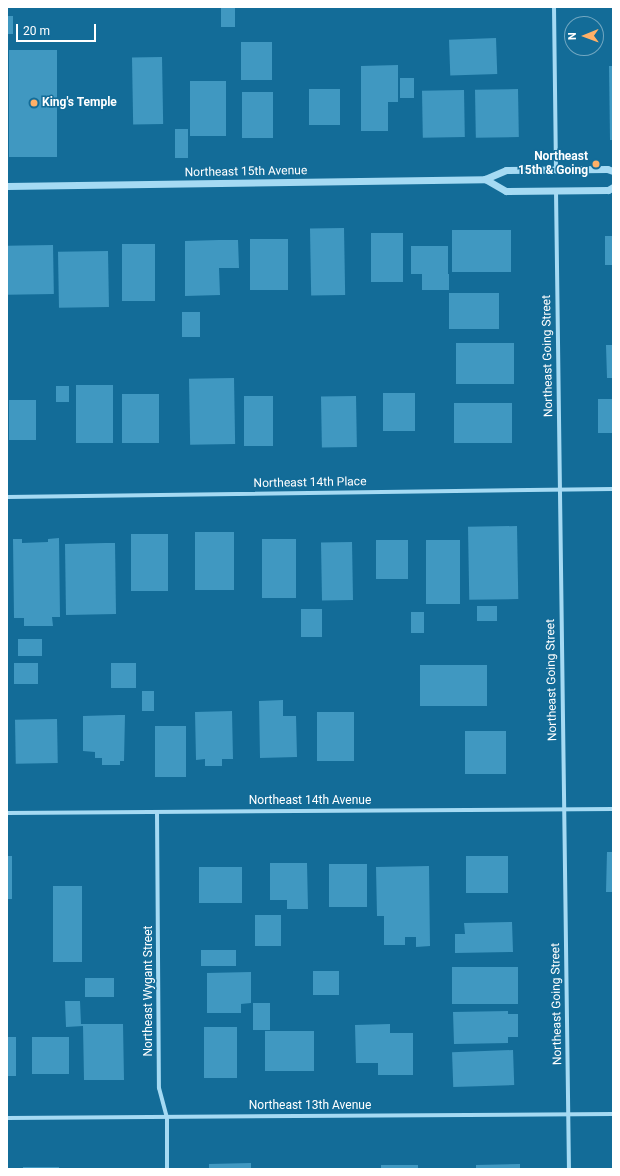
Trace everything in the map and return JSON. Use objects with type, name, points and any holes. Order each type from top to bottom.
[{"type":"street","points":[[554,7],[556,170]]},
{"type":"street","name":"Northeast 15th Avenue","points":[[7,186],[485,179],[506,170],[607,169],[613,171]]},
{"type":"street","points":[[485,179],[506,191],[608,190],[613,187]]},
{"type":"street","name":"Northeast Going Street","points":[[556,191],[568,1169]]},
{"type":"street","name":"Northeast 14th Place","points":[[7,497],[613,489]]},
{"type":"street","name":"Northeast 14th Avenue","points":[[7,813],[613,809]]},
{"type":"street","name":"Northeast Wygant Street","points":[[158,812],[159,1088],[167,1117],[167,1169]]},
{"type":"street","name":"Northeast 13th Avenue","points":[[7,1118],[613,1114]]},
{"type":"building","points":[[221,7],[235,7],[235,27],[221,27]]},
{"type":"building","points":[[7,16],[13,16],[13,34],[7,34]]},
{"type":"building","points":[[496,38],[497,74],[450,76],[449,40]]},
{"type":"building","points":[[241,42],[272,42],[272,80],[241,80]]},
{"type":"building","name":"King's Temple","points":[[9,50],[57,50],[57,157],[9,157]]},
{"type":"building","points":[[162,57],[163,124],[133,125],[132,58]]},
{"type":"building","points":[[398,65],[398,102],[388,102],[388,131],[361,131],[361,66]]},
{"type":"building","points":[[609,66],[613,66],[613,140],[610,140]]},
{"type":"building","points":[[400,78],[414,78],[414,98],[400,98]]},
{"type":"building","points":[[190,81],[226,81],[226,136],[190,136]]},
{"type":"building","points":[[309,89],[340,89],[340,125],[309,125]]},
{"type":"building","points":[[518,89],[519,137],[476,138],[475,90]]},
{"type":"building","points":[[464,90],[465,137],[423,138],[422,91]]},
{"type":"building","points":[[242,92],[273,92],[273,138],[242,138]]},
{"type":"building","points":[[175,129],[188,129],[188,158],[175,158]]},
{"type":"building","points":[[344,228],[345,295],[311,296],[310,229]]},
{"type":"building","points":[[452,230],[511,230],[511,272],[452,272]]},
{"type":"building","points":[[371,233],[403,233],[403,282],[371,282]]},
{"type":"building","points":[[605,236],[613,236],[613,265],[605,265]]},
{"type":"building","points":[[250,239],[288,239],[288,290],[250,290]]},
{"type":"building","points":[[238,240],[239,268],[219,268],[220,295],[185,296],[185,241]]},
{"type":"building","points":[[122,244],[155,244],[155,301],[122,301]]},
{"type":"building","points":[[53,245],[54,294],[8,295],[7,246]]},
{"type":"building","points":[[411,246],[448,246],[448,274],[411,274]]},
{"type":"building","points":[[108,251],[109,307],[59,308],[58,252]]},
{"type":"building","points":[[422,274],[449,274],[449,290],[422,290]]},
{"type":"building","points":[[449,293],[499,293],[499,329],[449,329]]},
{"type":"building","points":[[182,312],[200,312],[200,337],[182,337]]},
{"type":"building","points":[[456,343],[514,343],[514,384],[456,384]]},
{"type":"building","points":[[606,345],[613,345],[613,378],[607,378]]},
{"type":"building","points":[[234,378],[235,444],[190,445],[189,379]]},
{"type":"building","points":[[76,385],[113,385],[113,443],[76,443]]},
{"type":"building","points":[[56,386],[69,386],[69,402],[56,402]]},
{"type":"building","points":[[383,393],[415,393],[415,431],[383,431]]},
{"type":"building","points":[[122,394],[159,394],[159,443],[122,443]]},
{"type":"building","points":[[244,396],[273,396],[273,446],[244,446]]},
{"type":"building","points":[[356,396],[357,447],[322,448],[321,397]]},
{"type":"building","points":[[598,399],[613,399],[613,433],[598,433]]},
{"type":"building","points":[[9,400],[36,400],[36,440],[9,440]]},
{"type":"building","points":[[454,403],[512,403],[512,443],[454,443]]},
{"type":"building","points":[[517,526],[518,599],[469,600],[468,527]]},
{"type":"building","points":[[195,532],[234,532],[234,590],[195,590]]},
{"type":"building","points":[[131,534],[168,534],[168,591],[131,591]]},
{"type":"building","points":[[59,538],[60,617],[52,617],[53,626],[24,626],[24,618],[14,618],[13,539],[22,539],[22,543],[48,542],[48,539]]},
{"type":"building","points":[[262,539],[296,539],[296,598],[262,598]]},
{"type":"building","points":[[376,540],[408,540],[408,579],[376,579]]},
{"type":"building","points":[[426,540],[460,540],[460,604],[426,604]]},
{"type":"building","points":[[352,542],[353,600],[322,601],[321,543]]},
{"type":"building","points":[[115,543],[116,614],[66,615],[65,544]]},
{"type":"building","points":[[477,606],[497,606],[497,621],[477,621]]},
{"type":"building","points":[[301,609],[322,609],[322,637],[301,637]]},
{"type":"building","points":[[411,612],[424,612],[424,633],[411,633]]},
{"type":"building","points":[[18,639],[42,639],[42,656],[18,656]]},
{"type":"building","points":[[14,663],[38,663],[38,684],[14,684]]},
{"type":"building","points":[[111,663],[136,663],[136,688],[111,688]]},
{"type":"building","points":[[420,665],[487,665],[487,706],[420,706]]},
{"type":"building","points":[[142,691],[154,691],[154,711],[142,711]]},
{"type":"building","points":[[283,700],[283,716],[296,716],[297,757],[260,758],[259,701]]},
{"type":"building","points":[[232,711],[233,759],[222,759],[222,766],[205,766],[205,759],[196,760],[195,712]]},
{"type":"building","points":[[317,712],[354,712],[354,761],[317,761]]},
{"type":"building","points":[[125,715],[124,761],[120,761],[120,765],[102,765],[102,758],[95,758],[95,752],[83,751],[83,716]]},
{"type":"building","points":[[57,719],[58,763],[16,764],[15,720]]},
{"type":"building","points":[[155,726],[186,726],[186,777],[155,777]]},
{"type":"building","points":[[465,731],[506,731],[506,774],[465,774]]},
{"type":"building","points":[[607,852],[613,852],[613,892],[606,892]]},
{"type":"building","points":[[7,856],[12,856],[12,899],[7,899]]},
{"type":"building","points":[[466,856],[508,856],[508,893],[466,893]]},
{"type":"building","points":[[270,863],[307,863],[308,909],[287,909],[287,900],[270,900]]},
{"type":"building","points":[[329,864],[367,864],[367,907],[329,907]]},
{"type":"building","points":[[429,866],[430,946],[416,947],[416,937],[405,937],[405,945],[384,945],[384,916],[377,916],[376,867]]},
{"type":"building","points":[[199,867],[242,867],[242,903],[199,903]]},
{"type":"building","points":[[53,886],[82,886],[82,962],[53,962]]},
{"type":"building","points":[[255,915],[281,915],[281,946],[255,946]]},
{"type":"building","points":[[512,922],[513,952],[455,953],[455,934],[465,934],[464,923]]},
{"type":"building","points":[[201,950],[236,950],[236,966],[201,966]]},
{"type":"building","points":[[452,967],[518,967],[518,1004],[452,1004]]},
{"type":"building","points":[[313,971],[339,971],[339,995],[313,995]]},
{"type":"building","points":[[251,972],[251,1003],[241,1004],[241,1013],[207,1013],[207,973]]},
{"type":"building","points":[[85,978],[114,978],[114,997],[85,997]]},
{"type":"building","points":[[65,1001],[80,1001],[81,1024],[123,1024],[124,1080],[84,1080],[83,1026],[66,1027]]},
{"type":"building","points":[[253,1003],[270,1003],[270,1030],[253,1030]]},
{"type":"building","points":[[508,1011],[508,1014],[518,1014],[518,1037],[508,1037],[508,1043],[454,1044],[453,1012]]},
{"type":"building","points":[[390,1024],[390,1033],[413,1033],[413,1075],[378,1075],[378,1063],[356,1063],[355,1025]]},
{"type":"building","points":[[204,1027],[237,1027],[237,1078],[204,1078]]},
{"type":"building","points":[[265,1031],[314,1031],[314,1071],[265,1071]]},
{"type":"building","points":[[7,1037],[16,1037],[16,1076],[7,1076]]},
{"type":"building","points":[[32,1037],[69,1037],[69,1074],[32,1074]]},
{"type":"building","points":[[513,1050],[514,1085],[453,1087],[452,1052]]},
{"type":"building","points":[[251,1163],[251,1169],[209,1169],[209,1164]]},
{"type":"building","points":[[520,1164],[520,1169],[476,1169],[476,1165]]},
{"type":"building","points":[[381,1165],[418,1165],[418,1169],[381,1169]]},
{"type":"building","points":[[23,1167],[59,1167],[59,1169],[23,1169]]},
{"type":"place","name":"King's Temple","points":[[34,103]]},
{"type":"place","name":"Northeast 15th & Going","points":[[596,164]]}]
